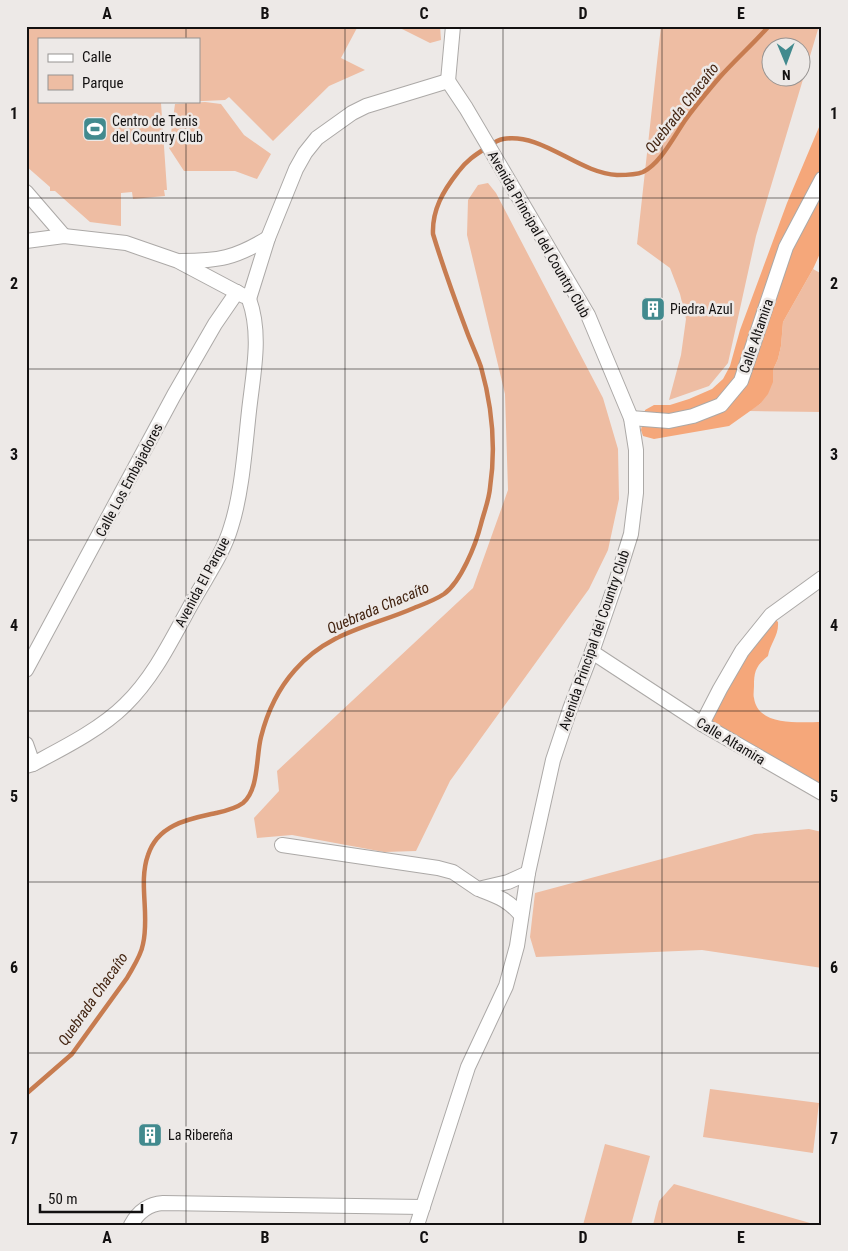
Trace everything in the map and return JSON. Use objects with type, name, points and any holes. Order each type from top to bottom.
[{"type":"street","points":[[26,241],[64,236],[126,243],[178,261],[243,296],[304,153],[317,138],[352,112],[448,81],[454,26]]},
{"type":"street","name":"Avenida Principal del Country Club","points":[[417,1225],[468,1068],[506,986],[517,946],[528,872],[553,760],[570,708],[592,652],[631,534],[636,493],[636,450],[631,418],[588,316],[466,108],[448,81]]},
{"type":"street","name":"Calle Altamira","points":[[631,418],[669,420],[693,416],[720,405],[741,381],[786,247],[822,179]]},
{"type":"street","points":[[26,192],[64,236]]},
{"type":"street","points":[[178,261],[206,261],[232,257],[268,238]]},
{"type":"street","name":"Calle Los Embajadores","points":[[26,670],[174,395],[215,324],[243,296]]},
{"type":"street","name":"Avenida El Parque","points":[[30,765],[92,730],[125,705],[155,669],[220,552],[231,528],[236,505],[256,349],[255,320],[243,296]]},
{"type":"street","points":[[702,724],[742,651],[771,615],[822,578]]},
{"type":"street","name":"Calle Altamira","points":[[592,652],[702,724],[822,793]]},
{"type":"street","points":[[26,744],[30,765]]},
{"type":"street","points":[[282,845],[438,868],[453,872],[478,889],[506,900],[521,915]]},
{"type":"street","points":[[478,889],[508,882],[528,872]]},
{"type":"street","points":[[131,1225],[146,1208],[163,1203],[423,1207]]},
{"type":"green space","name":"Centro de Tenis del Country Club","points":[[26,26],[358,26],[341,58],[365,70],[329,86],[273,141],[229,97],[225,100],[200,101],[200,38],[38,38],[38,102],[182,102],[161,103],[167,190],[164,190],[165,196],[133,199],[132,192],[121,193],[121,226],[90,222],[55,191],[50,191],[50,187],[26,166]]},
{"type":"green space","points":[[396,26],[440,26],[441,40],[430,43]]},
{"type":"green space","points":[[661,26],[819,26],[810,56],[810,38],[760,38],[760,88],[800,88],[756,236],[728,363],[709,386],[669,400],[681,355],[686,319],[680,294],[670,268],[637,244]]},
{"type":"green space","points":[[205,102],[221,104],[244,135],[271,154],[257,179],[235,171],[184,171],[169,148],[175,104]]},
{"type":"green space","points":[[488,183],[496,193],[603,398],[618,449],[619,499],[608,550],[589,589],[450,781],[416,851],[384,852],[292,835],[257,838],[254,818],[279,791],[277,771],[473,588],[508,490],[505,394],[467,235],[468,200],[478,185]]},
{"type":"green space","points":[[813,269],[822,274],[822,412],[749,411],[760,404],[772,382],[773,370],[781,346],[783,322]]},
{"type":"green space","points":[[809,829],[822,832],[822,968],[702,950],[536,957],[530,937],[535,893],[755,834]]},
{"type":"green space","points":[[710,1089],[819,1103],[813,1153],[703,1137]]},
{"type":"green space","points":[[605,1144],[650,1156],[631,1225],[583,1225]]},
{"type":"green space","points":[[674,1184],[817,1225],[653,1225],[659,1201]]},
{"type":"shaded area","points":[[822,120],[822,249],[783,322],[781,346],[773,370],[773,382],[768,394],[760,404],[729,426],[654,439],[643,436],[641,430],[645,410],[654,405],[670,405],[689,399],[712,389],[723,379],[730,366],[740,330],[787,203]]},
{"type":"shaded area","points":[[771,615],[778,622],[778,627],[768,656],[758,666],[755,673],[754,698],[757,707],[763,714],[772,718],[792,722],[822,722],[822,793],[702,724]]},
{"type":"waterway","name":"Quebrada Chacaíto","points":[[26,1094],[72,1054],[127,978],[136,961],[142,948],[145,933],[145,866],[148,855],[159,836],[185,821],[233,808],[243,803],[248,797],[252,790],[259,745],[267,719],[274,701],[289,677],[308,657],[321,647],[350,632],[398,615],[444,594],[456,581],[472,552],[489,497],[493,442],[488,397],[481,367],[433,234],[434,217],[443,194],[453,179],[467,161],[492,144],[503,139],[517,138],[532,141],[588,168],[603,173],[623,175],[643,172],[650,168],[661,156],[690,114],[719,78],[769,26]]},
{"type":"place","name":"Centro de Tenis del Country Club","points":[[95,129]]},
{"type":"place","name":"Piedra Azul","points":[[653,309]]},
{"type":"place","name":"La Ribereña","points":[[150,1135]]}]
